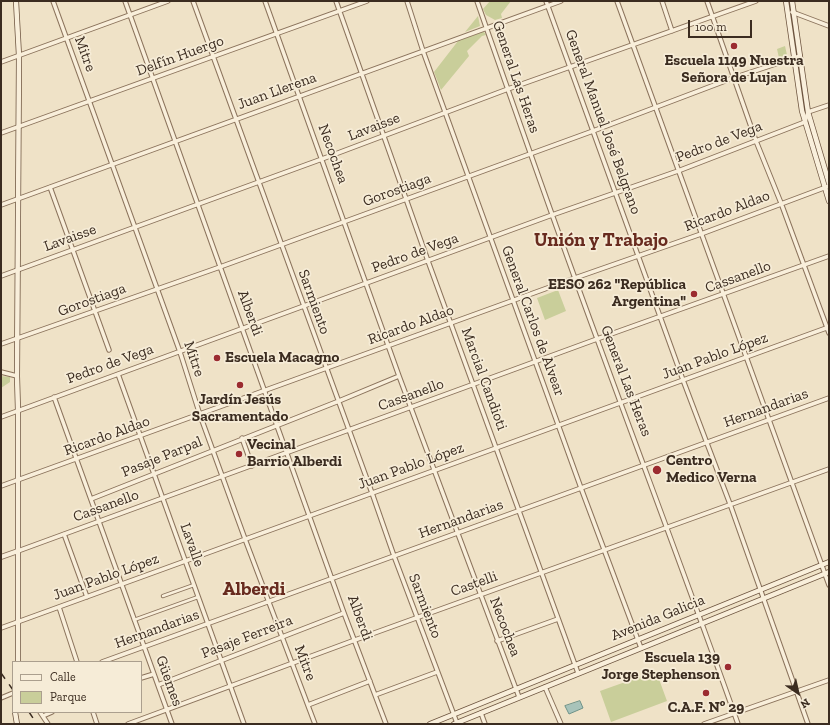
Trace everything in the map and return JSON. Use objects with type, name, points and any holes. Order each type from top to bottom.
[{"type":"main road","points":[[16,1],[19,56],[17,339],[18,661]]},
{"type":"main road","points":[[786,1],[805,122],[827,187],[829,201]]},
{"type":"main road","points":[[792,1],[808,112],[829,182]]},
{"type":"main road","name":"Avenida Galicia","points":[[430,724],[574,664],[829,562]]},
{"type":"main road","name":"Avenida Galicia","points":[[456,724],[519,697],[827,573]]},
{"type":"main road","points":[[15,713],[16,724]]},
{"type":"street","name":"Mitre","points":[[53,1],[180,352],[200,415],[315,724]]},
{"type":"street","name":"Alberdi","points":[[125,1],[174,142],[333,578],[344,613],[386,724]]},
{"type":"street","points":[[1,62],[168,1]]},
{"type":"street","name":"Sarmiento","points":[[192,1],[394,556],[454,714],[456,724]]},
{"type":"street","name":"Necochea","points":[[265,1],[399,376],[519,697]]},
{"type":"street","name":"Marcial Candioti","points":[[336,1],[472,385],[578,673]]},
{"type":"street","name":"Delfín Huergo","points":[[1,133],[367,1]]},
{"type":"street","name":"General Carlos de Alvear","points":[[407,1],[423,51],[513,301],[641,648]]},
{"type":"street","name":"General Las Heras","points":[[477,1],[529,153],[738,724]]},
{"type":"street","name":"General Manuel José Belgrano","points":[[546,1],[730,504],[808,724]]},
{"type":"street","name":"Juan Llerena","points":[[1,205],[561,1]]},
{"type":"street","points":[[617,1],[791,482],[822,565],[827,573],[829,585]]},
{"type":"street","points":[[662,1],[672,31]]},
{"type":"street","points":[[707,1],[756,141],[781,203],[829,333]]},
{"type":"street","name":"Lavaisse","points":[[1,276],[322,159],[508,89],[756,1]]},
{"type":"street","points":[[788,10],[829,26]]},
{"type":"street","name":"Gorostiaga","points":[[1,344],[157,290],[529,153],[593,131],[733,78],[800,56]]},
{"type":"street","points":[[805,122],[808,112],[829,105]]},
{"type":"street","name":"Pedro de Vega","points":[[1,417],[552,215],[678,171],[805,122]]},
{"type":"street","points":[[50,187],[109,350]]},
{"type":"street","name":"Ricardo Aldao","points":[[1,486],[389,347],[451,323],[701,234],[827,187]]},
{"type":"street","name":"Cassanello","points":[[1,557],[223,477],[535,361],[829,256]]},
{"type":"street","name":"Juan Pablo López","points":[[1,628],[828,328]]},
{"type":"street","points":[[1,372],[17,376]]},
{"type":"street","name":"Lavalle","points":[[118,374],[244,724]]},
{"type":"street","name":"Pasaje Parpal","points":[[91,499],[399,376]]},
{"type":"street","name":"Güemes","points":[[54,397],[172,724]]},
{"type":"street","name":"Hernandarias","points":[[105,661],[829,398]]},
{"type":"street","points":[[242,438],[252,466]]},
{"type":"street","name":"Castelli","points":[[128,724],[355,640],[829,469]]},
{"type":"street","points":[[64,534],[87,597]]},
{"type":"street","points":[[163,596],[194,585]]},
{"type":"street","points":[[134,620],[198,597]]},
{"type":"street","points":[[59,607],[77,661]]},
{"type":"street","name":"Pasaje Ferreira","points":[[158,685],[344,613]]},
{"type":"street","points":[[497,641],[558,619]]},
{"type":"street","points":[[375,695],[437,672]]},
{"type":"street","points":[[142,678],[154,674]]},
{"type":"street","points":[[704,724],[829,680]]},
{"type":"street","points":[[308,705],[370,681]]},
{"type":"street","points":[[545,687],[561,724]]},
{"type":"street","points":[[1,698],[12,693]]},
{"type":"street","points":[[93,713],[97,724]]},
{"type":"street","points":[[481,713],[485,724]]},
{"type":"street","points":[[41,714],[48,724]]},
{"type":"green space","points":[[490,1],[511,1],[501,14],[502,18],[495,20],[486,15],[483,9]]},
{"type":"green space","points":[[478,16],[480,26],[465,32]]},
{"type":"green space","points":[[482,32],[486,35],[482,36],[467,51],[469,56],[441,90],[434,72],[458,41]]},
{"type":"green space","points":[[785,46],[787,55],[779,58],[777,49]]},
{"type":"green space","points":[[558,290],[566,311],[545,320],[537,298]]},
{"type":"green space","points":[[1,376],[10,377],[10,382],[1,388]]},
{"type":"green space","points":[[656,671],[667,701],[611,722],[600,691]]},
{"type":"water","points":[[580,701],[583,708],[569,714],[565,706]]},
{"type":"railway","points":[[1,673],[12,689]]},
{"type":"railway","points":[[30,713],[37,724]]},
{"type":"place","name":"Escuela 1149 Nuestra Señora de Lujan","points":[[734,46]]},
{"type":"place","name":"EESO 262 \"República Argentina\"","points":[[694,294]]},
{"type":"place","name":"Escuela Macagno","points":[[217,358]]},
{"type":"place","name":"Jardín Jesús Sacramentado","points":[[240,385]]},
{"type":"place","name":"Vecinal Barrio Alberdi","points":[[239,454]]},
{"type":"place","name":"Centro Medico Verna","points":[[657,470]]},
{"type":"place","name":"Escuela 139 Jorge Stephenson","points":[[728,667]]},
{"type":"place","name":"C.A.F. Nº 29","points":[[706,693]]},
{"type":"district","name":"Unión y Trabajo","points":[[601,241]]},
{"type":"district","name":"Alberdi","points":[[254,590]]}]
